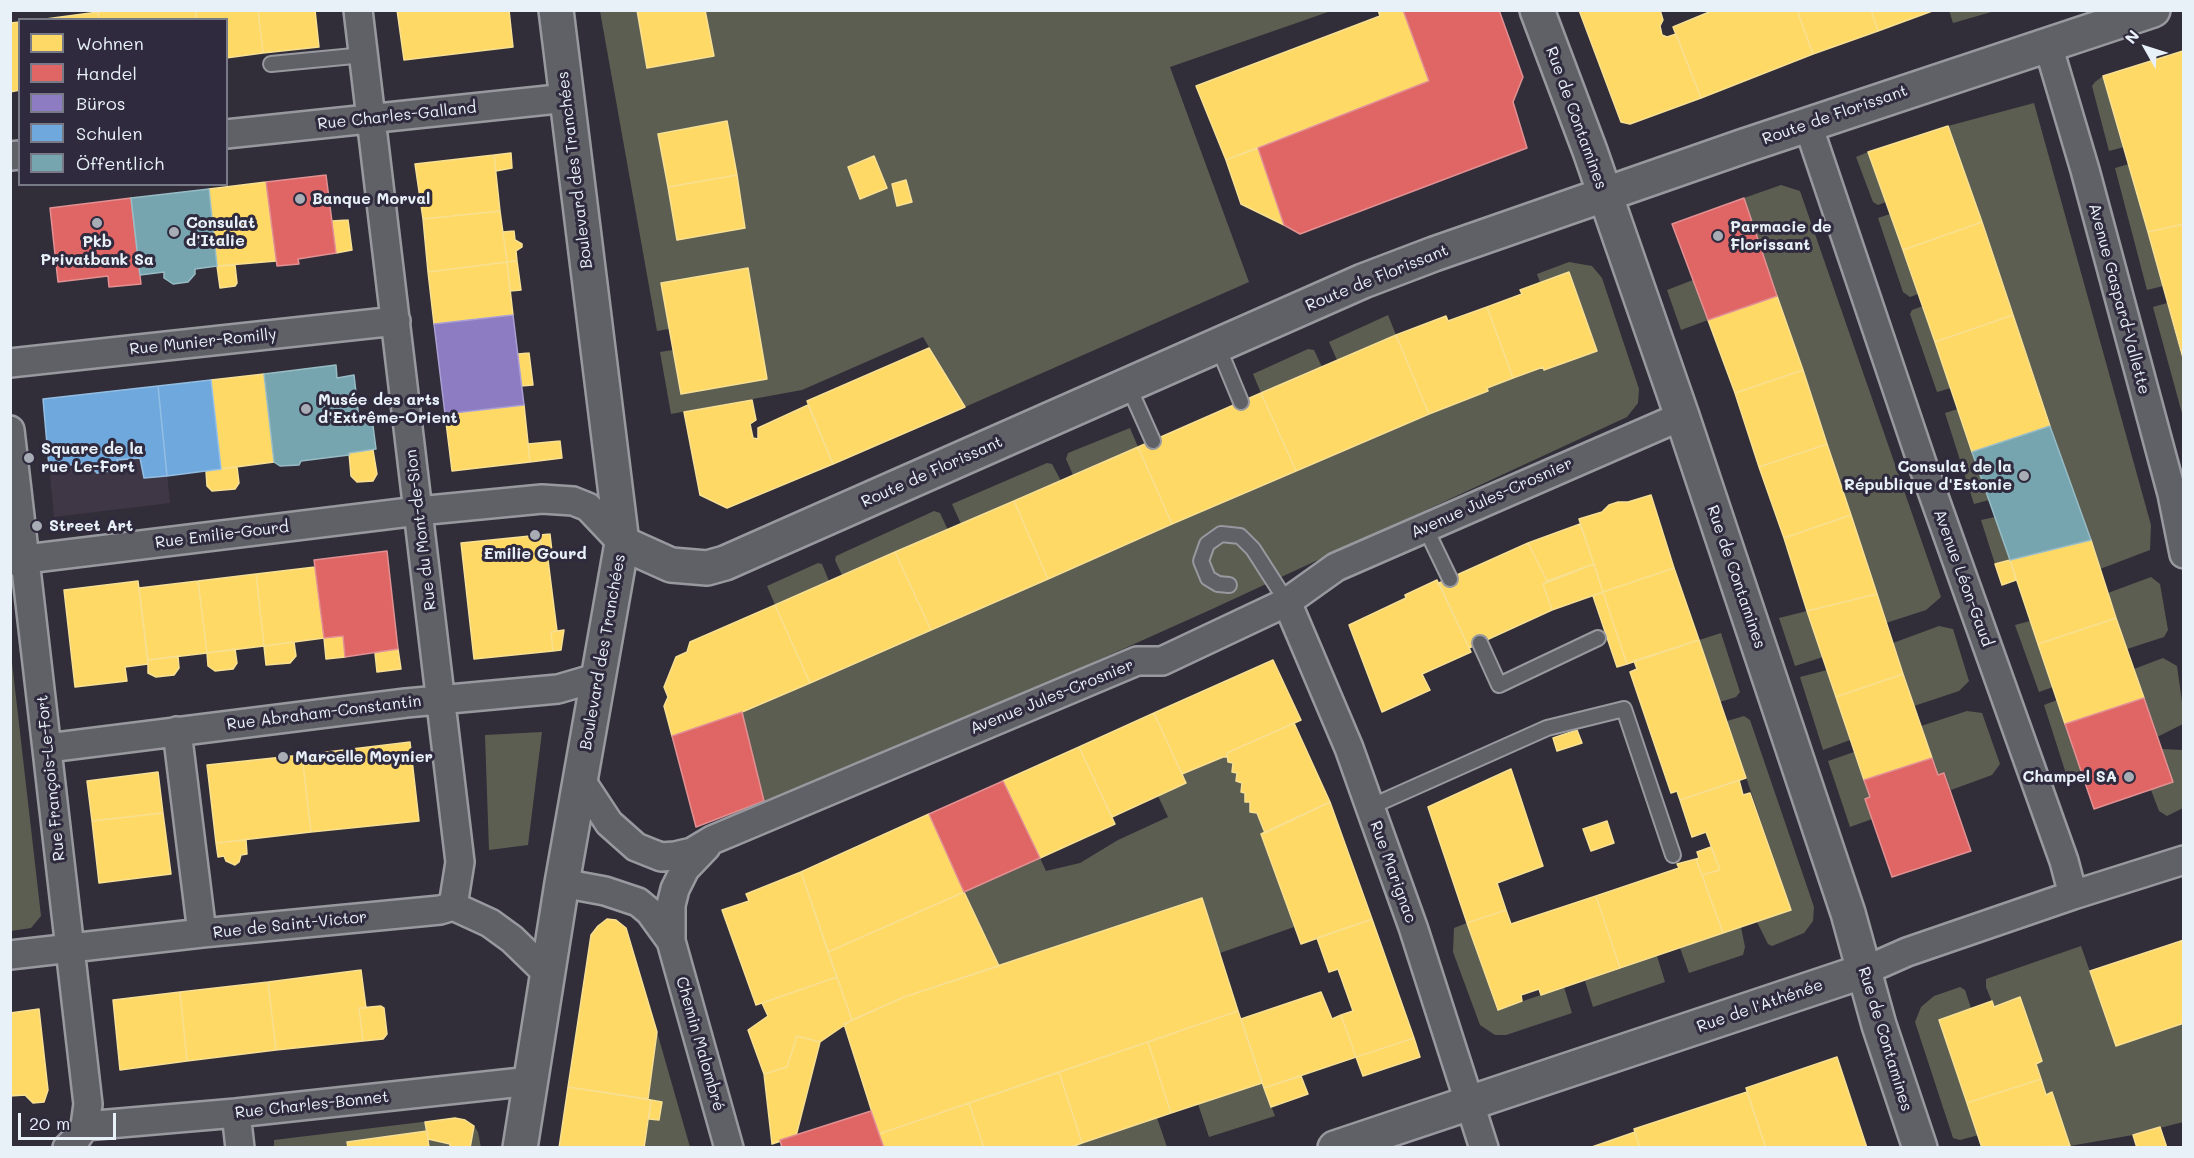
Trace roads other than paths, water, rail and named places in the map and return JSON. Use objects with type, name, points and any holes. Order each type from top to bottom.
[{"type":"main road","name":"Boulevard des Tranchées","points":[[520,1148],[562,883],[622,543],[556,10]]},
{"type":"main road","name":"Rue de Contamines","points":[[1537,10],[1682,416],[1848,913],[1879,1025],[1920,1148]]},
{"type":"main road","name":"Route de Florissant","points":[[622,543],[671,565],[706,568],[725,563],[1373,277],[1808,124],[2153,10]]},
{"type":"main road","name":"Rue de l'Athénée","points":[[1335,1148],[1864,971]]},
{"type":"street","name":"Rue du Mont-de-Sion","points":[[358,10],[460,862],[453,906]]},
{"type":"street","name":"Avenue Gaspard-Vallette","points":[[2048,45],[2085,170],[2169,483],[2184,554]]},
{"type":"street","name":"Rue Charles-Galland","points":[[228,134],[567,98]]},
{"type":"street","name":"Avenue Léon-Gaud","points":[[1808,124],[1922,463],[2064,861],[2073,895]]},
{"type":"street","name":"Rue Munier-Romilly","points":[[10,363],[396,321]]},
{"type":"street","name":"Avenue Jules-Crosnier","points":[[580,779],[609,823],[636,847],[661,856],[692,852],[712,840],[1137,661],[1162,661],[1287,602],[1335,567],[1682,416]]},
{"type":"street","name":"Rue François-Le-Fort","points":[[10,430],[18,560],[48,748],[88,1104],[85,1126]]},
{"type":"street","name":"Rue Emilie-Gourd","points":[[18,560],[418,511],[542,499],[573,501],[588,507],[622,543]]},
{"type":"street","name":"Rue Marignac","points":[[1287,602],[1370,807],[1413,927],[1484,1148]]},
{"type":"street","name":"Rue Abraham-Constantin","points":[[48,748],[441,699],[558,689],[599,677]]},
{"type":"street","points":[[177,731],[202,933]]},
{"type":"street","name":"Chemin Malombré","points":[[712,840],[685,870],[675,889],[671,905],[671,941],[729,1148]]},
{"type":"street","name":"Rue de l'Athénée","points":[[1864,971],[1908,952],[2073,895],[2184,860]]},
{"type":"street","name":"Chemin Malombré","points":[[562,883],[605,891],[638,902],[650,912],[671,941]]},
{"type":"street","points":[[453,906],[490,923],[548,973]]},
{"type":"street","name":"Rue de Saint-Victor","points":[[10,955],[202,933],[440,910],[453,906]]},
{"type":"street","name":"Rue Charles-Bonnet","points":[[85,1126],[236,1113],[531,1081]]},
{"type":"street","points":[[236,1113],[240,1148]]},
{"type":"street","points":[[66,1148],[85,1126]]},
{"type":"lane","points":[[271,64],[364,55]]},
{"type":"lane","points":[[1217,344],[1241,402]]},
{"type":"lane","points":[[1127,384],[1153,441]]},
{"type":"lane","points":[[1425,527],[1449,579]]},
{"type":"lane","points":[[1229,585],[1218,584],[1208,578],[1201,561],[1207,544],[1221,534],[1240,536],[1253,549],[1287,602]]},
{"type":"lane","points":[[1480,643],[1500,685],[1598,638]]},
{"type":"lane","points":[[1370,807],[1547,728],[1624,709],[1673,855]]},
{"type":"place","name":"Banque Morval","points":[[300,199]]},
{"type":"place","name":"Pkb Privatbank Sa","points":[[97,223]]},
{"type":"place","name":"Consulat d'Italie","points":[[174,232]]},
{"type":"place","name":"Parmacie de Florissant","points":[[1718,236]]},
{"type":"place","name":"Musée des arts d'Extrême-Orient","points":[[306,409]]},
{"type":"place","name":"Square de la rue Le-Fort","points":[[29,458]]},
{"type":"place","name":"Consulat de la République d'Estonie","points":[[2024,476]]},
{"type":"place","name":"Street Art","points":[[37,526]]},
{"type":"place","name":"Emilie Gourd","points":[[535,535]]},
{"type":"place","name":"Marcelle Moynier","points":[[283,757]]},
{"type":"place","name":"Champel SA","points":[[2129,777]]}]
